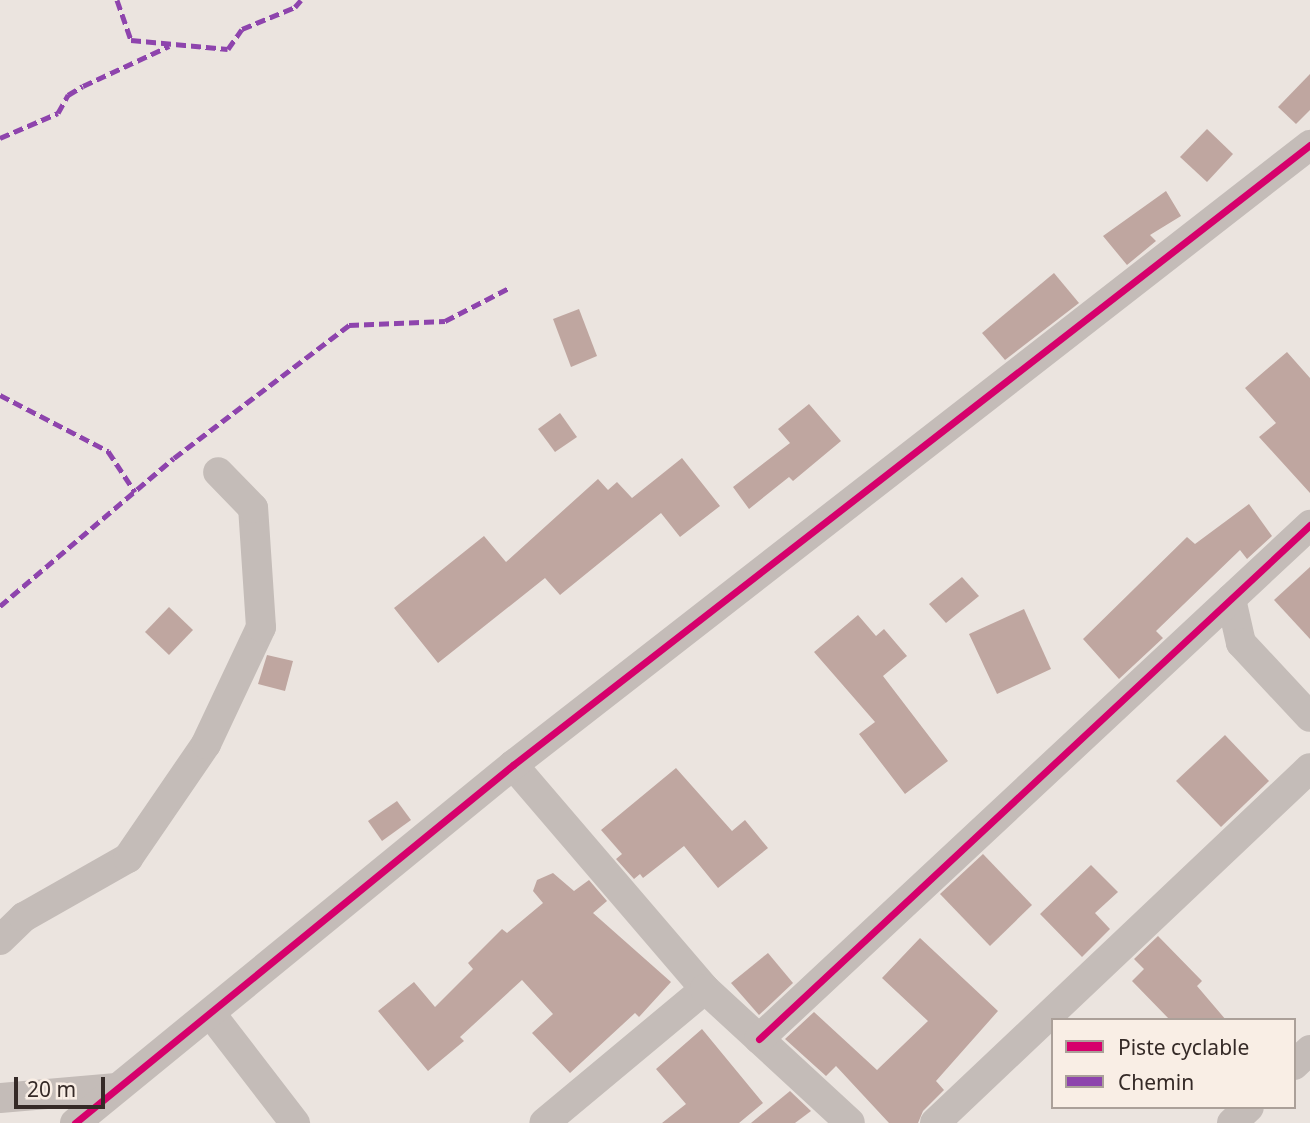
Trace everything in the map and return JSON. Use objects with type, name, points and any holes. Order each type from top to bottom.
[{"type":"street","points":[[75,1123],[513,765],[1310,145]]},
{"type":"street","points":[[0,940],[24,917],[128,858],[206,744],[261,627],[253,508],[218,472]]},
{"type":"street","points":[[759,1039],[1310,525]]},
{"type":"street","points":[[1231,599],[1241,643],[1310,717]]},
{"type":"street","points":[[513,765],[705,989],[850,1123]]},
{"type":"street","points":[[935,1123],[1310,768]]},
{"type":"street","points":[[544,1123],[705,989]]},
{"type":"street","points":[[211,1014],[295,1123]]},
{"type":"street","points":[[1296,1063],[1310,1050]]},
{"type":"street","points":[[0,1098],[117,1088]]},
{"type":"street","points":[[1232,1123],[1247,1109]]},
{"type":"building","points":[[1310,74],[1310,110],[1296,124],[1278,107]]},
{"type":"building","points":[[1207,129],[1233,154],[1207,182],[1180,157]]},
{"type":"building","points":[[1166,191],[1181,216],[1150,235],[1156,241],[1127,265],[1103,236]]},
{"type":"building","points":[[1054,273],[1079,303],[1005,360],[982,333]]},
{"type":"building","points":[[579,309],[597,356],[571,367],[553,319]]},
{"type":"building","points":[[1287,352],[1310,378],[1310,493],[1259,437],[1276,423],[1245,388]]},
{"type":"building","points":[[809,404],[841,441],[793,481],[789,477],[749,509],[733,487],[790,443],[778,429]]},
{"type":"building","points":[[560,413],[577,437],[555,452],[538,429]]},
{"type":"building","points":[[682,458],[720,506],[680,537],[661,513],[560,595],[545,578],[438,663],[394,608],[484,536],[506,562],[598,479],[608,490],[617,482],[632,498]]},
{"type":"building","points":[[1249,504],[1272,536],[1247,559],[1240,550],[1156,631],[1163,638],[1119,679],[1083,639],[1187,537],[1195,544]]},
{"type":"building","points":[[1310,567],[1310,639],[1274,600]]},
{"type":"building","points":[[962,577],[979,596],[946,623],[929,604]]},
{"type":"building","points":[[169,607],[193,630],[169,655],[145,632]]},
{"type":"building","points":[[1024,609],[1051,669],[997,694],[969,634]]},
{"type":"building","points":[[858,615],[876,636],[884,629],[907,656],[883,676],[948,761],[905,794],[859,734],[875,722],[814,652]]},
{"type":"building","points":[[267,655],[293,661],[285,691],[258,684]]},
{"type":"building","points":[[1225,735],[1269,781],[1221,827],[1176,781]]},
{"type":"building","points":[[676,768],[732,831],[745,820],[768,848],[718,888],[684,846],[643,878],[640,874],[634,879],[616,859],[622,854],[601,830]]},
{"type":"building","points":[[397,801],[411,820],[382,841],[368,821]]},
{"type":"building","points":[[983,854],[1032,905],[990,946],[940,894]]},
{"type":"building","points":[[1091,865],[1118,892],[1095,913],[1110,929],[1082,957],[1040,914]]},
{"type":"building","points":[[553,873],[574,891],[589,880],[607,901],[593,913],[671,982],[639,1017],[635,1013],[570,1073],[532,1033],[553,1014],[522,980],[460,1037],[464,1041],[428,1071],[378,1011],[414,982],[435,1007],[473,969],[468,963],[502,929],[507,933],[543,903],[533,891],[537,880]]},
{"type":"building","points":[[1158,936],[1202,981],[1197,986],[1224,1018],[1168,1018],[1132,981],[1144,969],[1134,959]]},
{"type":"building","points":[[920,938],[998,1011],[936,1081],[944,1090],[923,1111],[918,1123],[889,1123],[836,1066],[826,1076],[785,1039],[814,1012],[877,1070],[928,1021],[882,978]]},
{"type":"building","points":[[768,953],[793,983],[759,1015],[731,983]]},
{"type":"building","points":[[702,1029],[763,1103],[739,1123],[662,1123],[686,1104],[656,1069]]},
{"type":"building","points":[[790,1091],[811,1111],[795,1123],[751,1123]]},
{"type":"marked path","points":[[117,0],[131,40],[228,49],[242,29],[295,7],[301,0]]},
{"type":"marked path","points":[[0,138],[58,113],[68,95],[83,86],[169,46]]},
{"type":"marked path","points":[[0,606],[174,458],[349,325],[445,321],[509,288]]},
{"type":"marked path","points":[[0,395],[108,451],[135,492]]},
{"type":"cycle path","points":[[75,1123],[513,765],[1310,145]]},
{"type":"cycle path","points":[[759,1039],[1310,525]]}]
